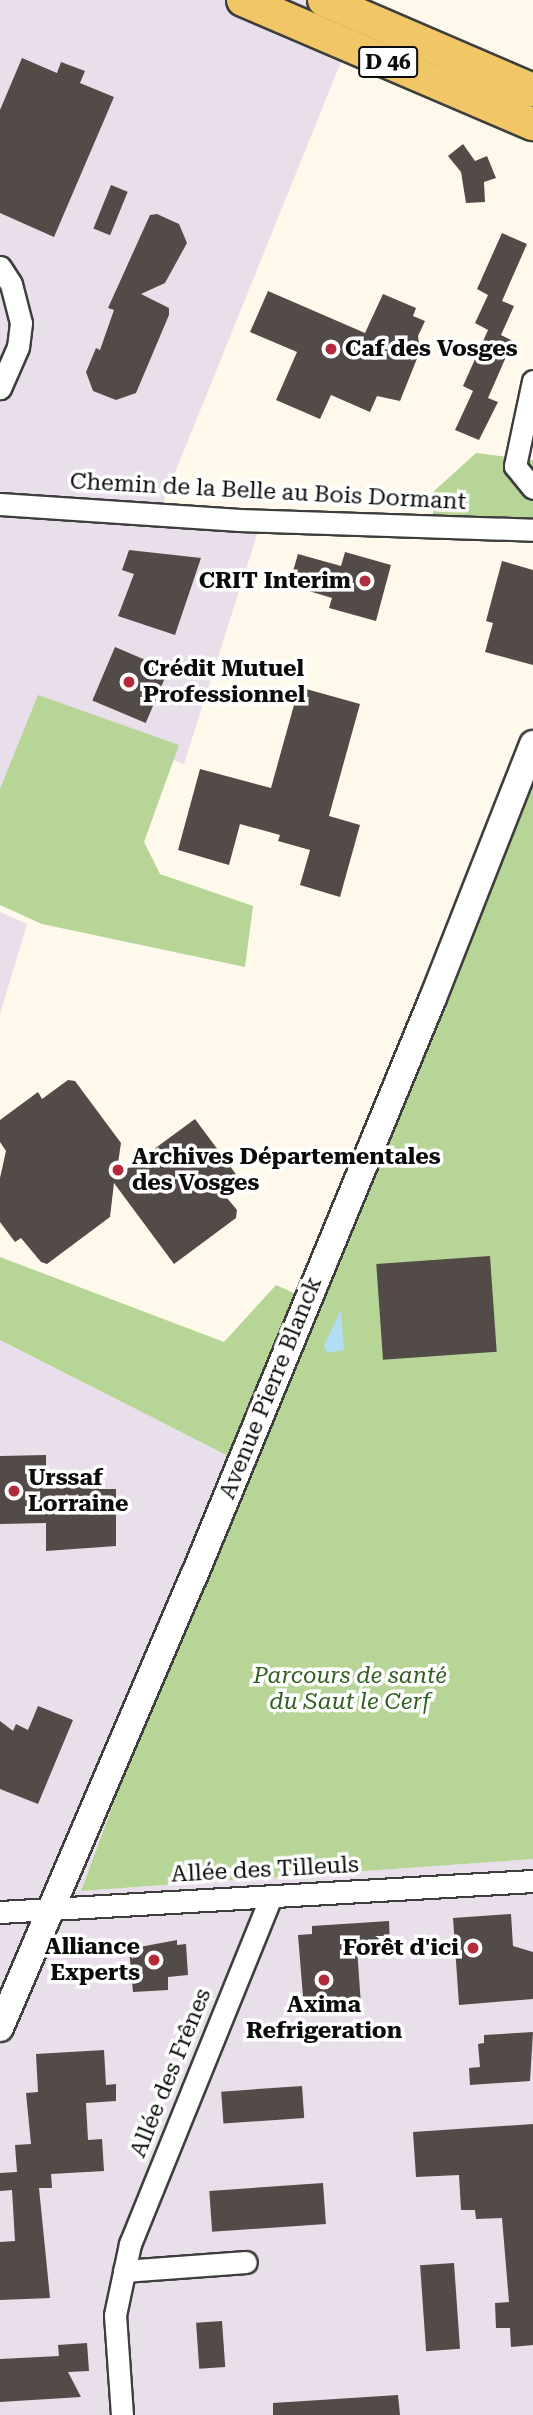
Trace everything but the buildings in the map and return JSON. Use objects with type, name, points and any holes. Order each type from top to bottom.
[{"type":"main road","name":"D 46","points":[[243,0],[533,124]]},
{"type":"main road","points":[[324,0],[533,90]]},
{"type":"street","points":[[0,267],[11,284],[21,323],[18,347],[0,387]]},
{"type":"street","points":[[533,381],[516,466],[533,488]]},
{"type":"street","name":"Chemin de la Belle au Bois Dormant","points":[[0,504],[239,520],[533,530]]},
{"type":"street","name":"Avenue Pierre Blanck","points":[[0,2028],[225,1502],[533,744]]},
{"type":"street","name":"Allée des Tilleuls","points":[[0,1913],[533,1881]]},
{"type":"street","name":"Allée des Frênes","points":[[122,2415],[116,2315],[130,2244],[271,1896]]},
{"type":"street","points":[[124,2271],[246,2262]]},
{"type":"shaded area","points":[[0,0],[304,0],[355,27],[158,515],[261,522],[184,764],[46,709],[0,806]]},
{"type":"shaded area","points":[[0,912],[27,924],[0,1014]]},
{"type":"shaded area","points":[[0,1340],[240,1462],[81,1891],[533,1859],[533,2415],[0,2415]]},
{"type":"green space","points":[[476,453],[533,460],[533,519],[433,517],[433,492]]},
{"type":"green space","points":[[38,695],[179,745],[144,842],[160,874],[253,906],[245,967],[42,924],[0,905],[0,789]]},
{"type":"green space","name":"Parcours de santé du Saut le Cerf","points":[[533,748],[533,1859],[81,1891],[240,1462],[0,1340],[0,1257],[224,1342],[276,1285],[309,1300]]},
{"type":"water","points":[[341,1310],[344,1350],[327,1353],[324,1345]]},
{"type":"place","name":"Caf des Vosges","points":[[331,349]]},
{"type":"place","name":"CRIT Interim","points":[[365,581]]},
{"type":"place","name":"Crédit Mutuel Professionnel","points":[[129,682]]},
{"type":"place","name":"Archives Départementales des Vosges","points":[[118,1170]]},
{"type":"place","name":"Urssaf Lorraine","points":[[14,1491]]},
{"type":"place","name":"Forêt d'ici","points":[[473,1948]]},
{"type":"place","name":"Alliance Experts","points":[[154,1960]]},
{"type":"place","name":"Axima Refrigeration","points":[[324,1980]]}]
